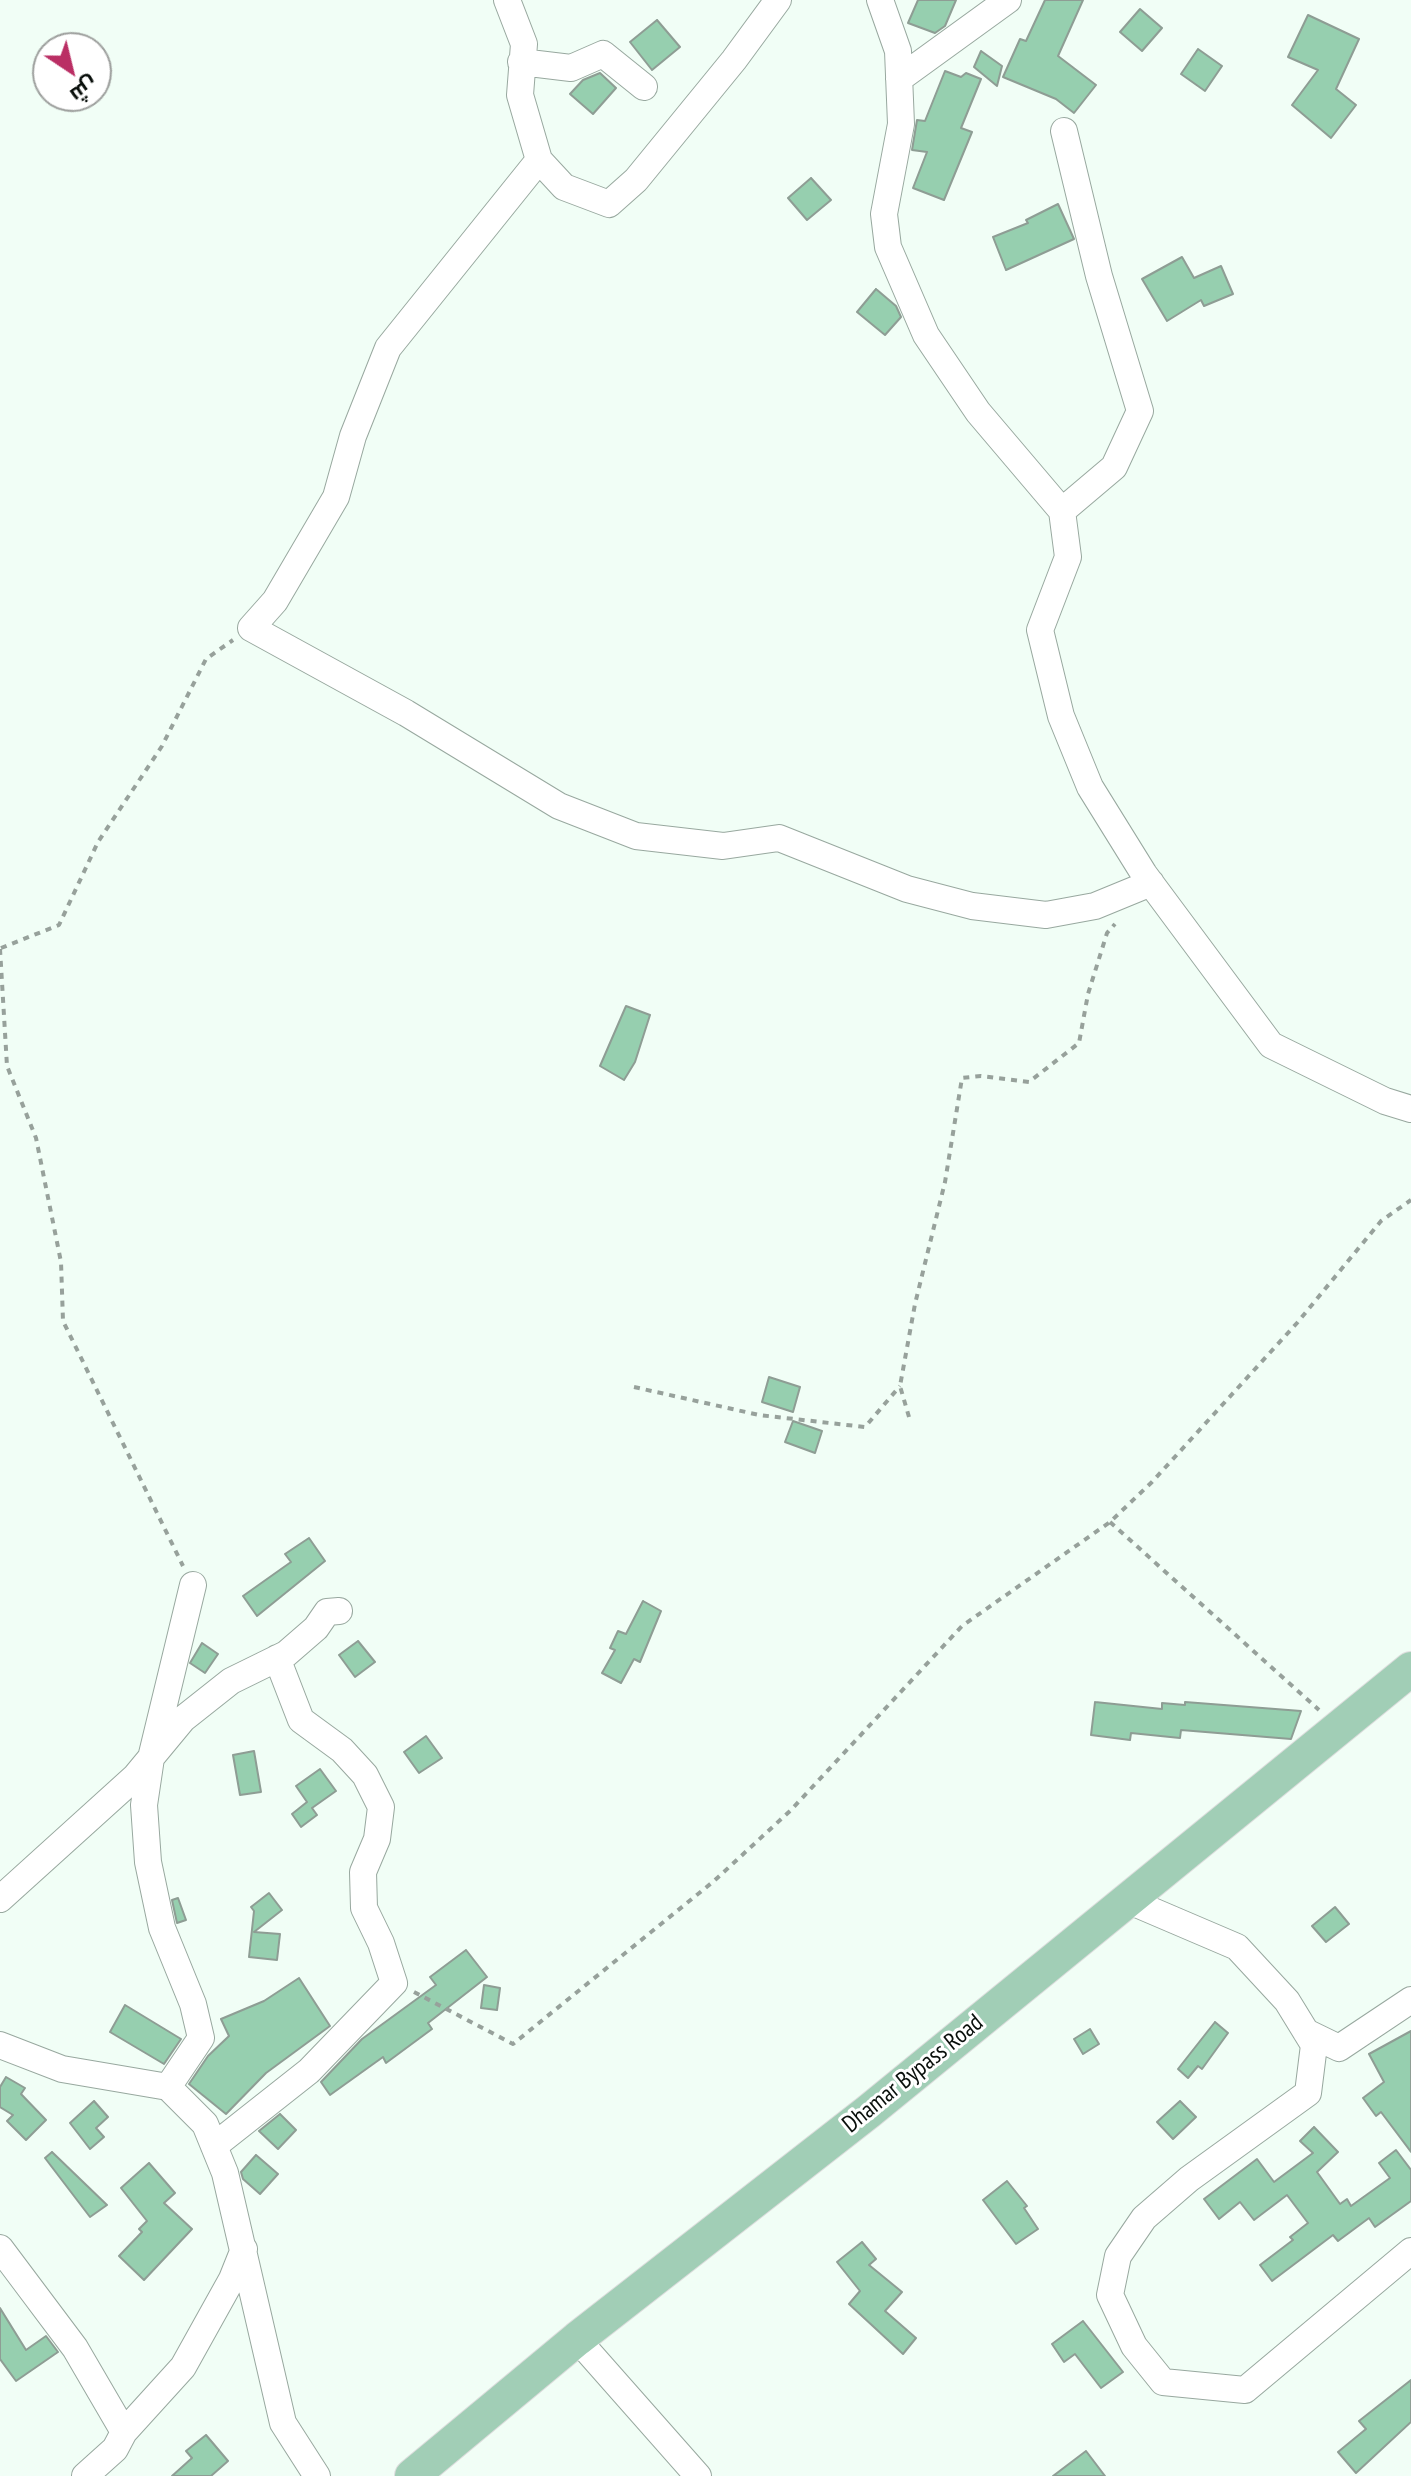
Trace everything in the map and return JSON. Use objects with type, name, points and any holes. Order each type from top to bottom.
[{"type":"main road","name":"Dhamar Bypass Road","points":[[412,2476],[577,2339],[868,2112],[1411,1669]]},
{"type":"street","points":[[507,0],[524,44],[520,95],[539,160],[564,187],[609,204],[636,180],[734,60],[778,0]]},
{"type":"street","points":[[880,0],[898,51],[901,124],[884,214],[888,247],[926,335],[978,412],[1062,511],[1068,557],[1040,630],[1061,716],[1090,787],[1151,883],[1271,1045],[1385,1101],[1411,1109]]},
{"type":"street","points":[[899,79],[1008,0]]},
{"type":"street","points":[[521,62],[571,68],[603,54],[644,87]]},
{"type":"street","points":[[1062,511],[1114,467],[1140,411],[1099,276],[1064,131]]},
{"type":"street","points":[[539,160],[388,348],[353,436],[336,497],[275,601],[251,628],[406,713],[559,806],[636,836],[723,846],[779,838],[907,889],[972,906],[1046,915],[1095,906],[1151,883]]},
{"type":"street","points":[[168,2087],[201,2038],[193,2004],[162,1928],[148,1862],[144,1805],[151,1758],[193,1585]]},
{"type":"street","points":[[0,1899],[135,1777],[183,1719],[231,1681],[277,1658],[316,1628],[327,1612],[339,1611]]},
{"type":"street","points":[[214,2146],[309,2071],[394,1983],[381,1943],[364,1908],[363,1872],[377,1839],[381,1807],[365,1775],[342,1750],[301,1720],[277,1658]]},
{"type":"street","points":[[1127,1900],[1237,1947],[1287,2001],[1314,2045],[1308,2093],[1189,2179],[1144,2218],[1118,2256],[1110,2295],[1134,2346],[1163,2382],[1245,2390],[1411,2251]]},
{"type":"street","points":[[1306,2032],[1339,2048],[1411,2000]]},
{"type":"street","points":[[0,2045],[62,2069],[168,2087],[205,2124],[225,2173],[283,2423],[317,2476]]},
{"type":"street","points":[[0,2248],[75,2348],[124,2432]]},
{"type":"street","points":[[85,2476],[115,2449],[124,2432],[183,2367],[232,2279],[244,2249]]},
{"type":"street","points":[[577,2339],[698,2476]]},
{"type":"path","points":[[193,1585],[63,1321],[61,1262],[36,1138],[7,1066],[0,948],[59,925],[98,842],[162,746],[206,659],[251,628]]},
{"type":"path","points":[[909,1417],[900,1386],[915,1304],[945,1182],[962,1078],[981,1076],[1029,1082],[1079,1043],[1088,994],[1107,933],[1124,913]]},
{"type":"path","points":[[394,1983],[513,2044],[714,1881],[791,1810],[962,1626],[1110,1522],[1225,1404],[1381,1221],[1411,1200]]},
{"type":"path","points":[[634,1387],[759,1415],[865,1427],[900,1386]]},
{"type":"path","points":[[1110,1522],[1339,1728]]},
{"type":"building","points":[[918,0],[956,0],[945,26],[935,33],[908,23]]},
{"type":"building","points":[[1045,0],[1083,0],[1058,56],[1096,85],[1074,113],[1056,99],[1003,77],[1020,39],[1026,41]]},
{"type":"building","points":[[1140,9],[1162,28],[1142,51],[1120,32]]},
{"type":"building","points":[[1308,15],[1359,39],[1336,89],[1356,105],[1331,138],[1292,105],[1318,70],[1288,57]]},
{"type":"building","points":[[657,20],[680,47],[652,70],[630,42]]},
{"type":"building","points":[[1198,49],[1222,66],[1205,91],[1181,74]]},
{"type":"building","points":[[981,51],[1002,66],[997,86],[974,67]]},
{"type":"building","points":[[945,71],[961,77],[966,73],[981,79],[961,128],[972,132],[944,200],[913,188],[927,152],[912,150],[917,120],[925,121]]},
{"type":"building","points":[[600,73],[616,88],[593,114],[570,94],[583,80]]},
{"type":"building","points":[[811,178],[831,200],[807,220],[788,198]]},
{"type":"building","points":[[1058,204],[1074,239],[1006,270],[993,237],[1028,223],[1026,220]]},
{"type":"building","points":[[1182,257],[1194,278],[1221,266],[1233,294],[1204,306],[1201,300],[1167,321],[1142,279]]},
{"type":"building","points":[[876,289],[896,306],[901,317],[885,335],[857,312]]},
{"type":"building","points":[[626,1006],[650,1015],[635,1062],[624,1080],[600,1066]]},
{"type":"building","points":[[769,1377],[800,1387],[793,1412],[762,1402]]},
{"type":"building","points":[[793,1421],[822,1431],[815,1453],[785,1442]]},
{"type":"building","points":[[309,1538],[325,1561],[257,1616],[243,1596],[291,1562],[285,1554]]},
{"type":"building","points":[[643,1601],[661,1611],[640,1662],[634,1659],[621,1683],[602,1673],[615,1650],[610,1648],[618,1631],[626,1634]]},
{"type":"building","points":[[358,1641],[375,1662],[355,1677],[339,1655]]},
{"type":"building","points":[[202,1643],[218,1654],[205,1673],[190,1663]]},
{"type":"building","points":[[1095,1702],[1162,1709],[1162,1703],[1185,1705],[1185,1702],[1301,1711],[1291,1739],[1181,1730],[1180,1738],[1131,1733],[1130,1740],[1091,1735]]},
{"type":"building","points":[[426,1736],[442,1758],[419,1773],[404,1752]]},
{"type":"building","points":[[254,1751],[261,1792],[240,1795],[233,1755]]},
{"type":"building","points":[[320,1769],[336,1791],[312,1808],[317,1815],[301,1827],[292,1814],[307,1802],[296,1786]]},
{"type":"building","points":[[269,1893],[282,1910],[254,1932],[280,1934],[277,1960],[249,1957],[254,1911],[251,1907]]},
{"type":"building","points":[[178,1898],[186,1920],[177,1923],[172,1900]]},
{"type":"building","points":[[1335,1907],[1349,1924],[1326,1942],[1312,1926]]},
{"type":"building","points":[[466,1950],[487,1977],[428,2023],[432,2029],[386,2063],[383,2057],[330,2095],[321,2082],[362,2039],[436,1985],[430,1977]]},
{"type":"building","points":[[299,1978],[330,2026],[266,2073],[226,2114],[189,2084],[208,2056],[229,2036],[221,2019],[264,2001]]},
{"type":"building","points":[[484,1985],[500,1988],[497,2010],[481,2008]]},
{"type":"building","points":[[125,2005],[181,2039],[164,2064],[110,2032]]},
{"type":"building","points":[[1215,2022],[1228,2033],[1202,2069],[1198,2066],[1188,2078],[1178,2069]]},
{"type":"building","points":[[1090,2029],[1099,2044],[1083,2054],[1074,2039]]},
{"type":"building","points":[[1411,2031],[1411,2152],[1381,2112],[1376,2116],[1363,2098],[1384,2082],[1369,2054]]},
{"type":"building","points":[[6,2077],[25,2088],[21,2094],[46,2120],[26,2140],[7,2121],[13,2115],[0,2107],[0,2087]]},
{"type":"building","points":[[94,2101],[108,2117],[96,2128],[104,2137],[90,2149],[70,2123]]},
{"type":"building","points":[[1180,2101],[1196,2117],[1173,2139],[1157,2122]]},
{"type":"building","points":[[280,2114],[296,2130],[278,2149],[259,2131]]},
{"type":"building","points":[[1314,2127],[1338,2152],[1317,2172],[1340,2204],[1347,2199],[1351,2206],[1390,2178],[1379,2163],[1396,2150],[1411,2170],[1411,2201],[1375,2227],[1369,2218],[1338,2241],[1333,2235],[1272,2281],[1260,2265],[1293,2240],[1290,2237],[1308,2223],[1287,2195],[1254,2220],[1240,2202],[1219,2219],[1204,2199],[1257,2159],[1274,2182],[1313,2153],[1300,2141]]},
{"type":"building","points":[[52,2152],[107,2205],[90,2217],[45,2158]]},
{"type":"building","points":[[256,2155],[278,2174],[260,2194],[243,2179],[241,2172]]},
{"type":"building","points":[[149,2163],[175,2193],[164,2203],[192,2229],[144,2280],[119,2256],[142,2232],[139,2229],[147,2221],[121,2188]]},
{"type":"building","points":[[1007,2181],[1027,2206],[1024,2208],[1038,2229],[1016,2244],[983,2200]]},
{"type":"building","points":[[862,2242],[876,2259],[869,2265],[902,2292],[885,2311],[916,2338],[903,2354],[849,2304],[860,2291],[837,2262]]},
{"type":"building","points":[[0,2308],[26,2350],[46,2336],[58,2352],[16,2381],[0,2359]]},
{"type":"building","points":[[1083,2321],[1123,2372],[1101,2388],[1075,2354],[1064,2362],[1052,2344]]},
{"type":"building","points":[[1411,2380],[1411,2422],[1356,2473],[1338,2452],[1366,2429],[1359,2421]]},
{"type":"building","points":[[206,2435],[228,2461],[211,2476],[172,2476],[192,2458],[186,2451]]},
{"type":"building","points":[[1086,2451],[1105,2476],[1053,2476]]}]
